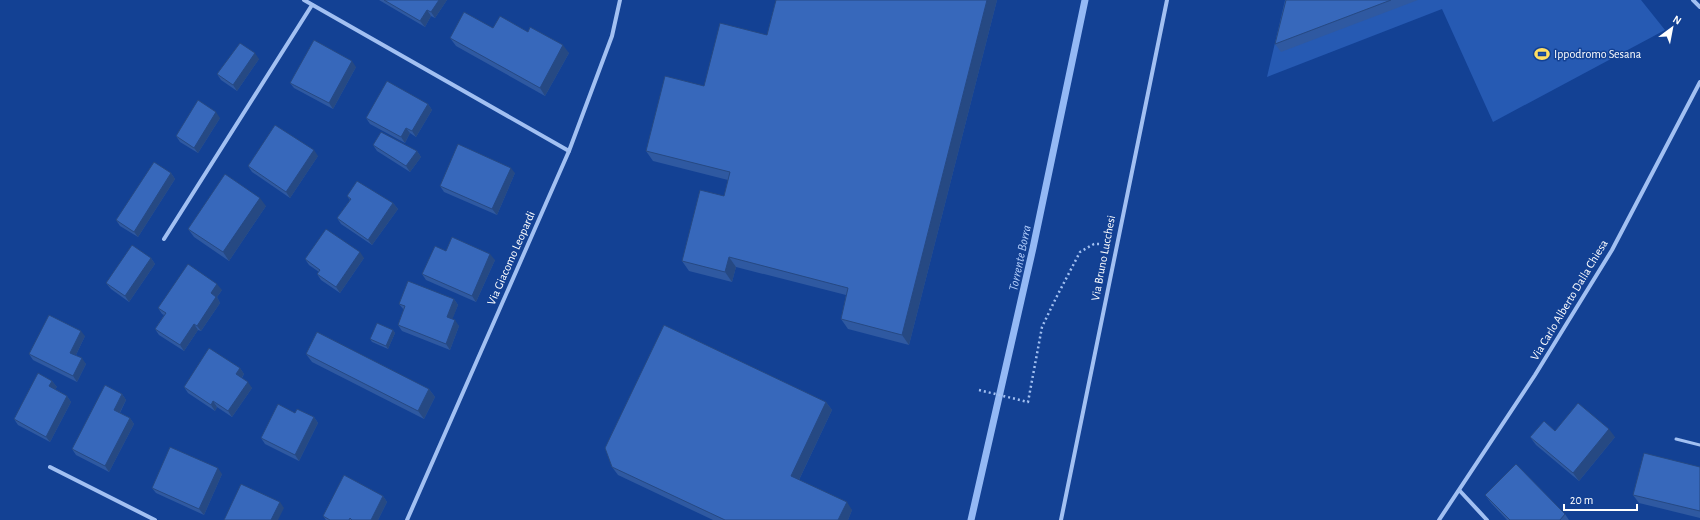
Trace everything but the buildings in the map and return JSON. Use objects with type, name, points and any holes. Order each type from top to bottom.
[{"type":"street","points":[[304,0],[569,151]]},
{"type":"street","name":"Via Giacomo Leopardi","points":[[407,520],[569,151],[612,36],[620,0]]},
{"type":"street","name":"Via Bruno Lucchesi","points":[[1061,520],[1116,243],[1167,0]]},
{"type":"street","points":[[1693,0],[1700,7]]},
{"type":"street","points":[[164,239],[312,5]]},
{"type":"street","name":"Via Carlo Alberto Dalla Chiesa","points":[[1439,520],[1535,375],[1612,250],[1700,82]]},
{"type":"street","points":[[50,466],[155,520]]},
{"type":"street","points":[[1460,490],[1487,520]]},
{"type":"lane","points":[[1676,439],[1700,445]]},
{"type":"path","points":[[979,390],[1028,402],[1042,327],[1080,252],[1094,244],[1116,243]]},
{"type":"shaded area","name":"Ippodromo Sesana","points":[[1285,0],[1641,0],[1665,30],[1493,122],[1442,9],[1267,77]]},
{"type":"waterway","name":"Torrente Borra","points":[[971,520],[1033,248],[1085,0]]},
{"type":"place","name":"Ippodromo Sesana","points":[[1542,54]]}]
